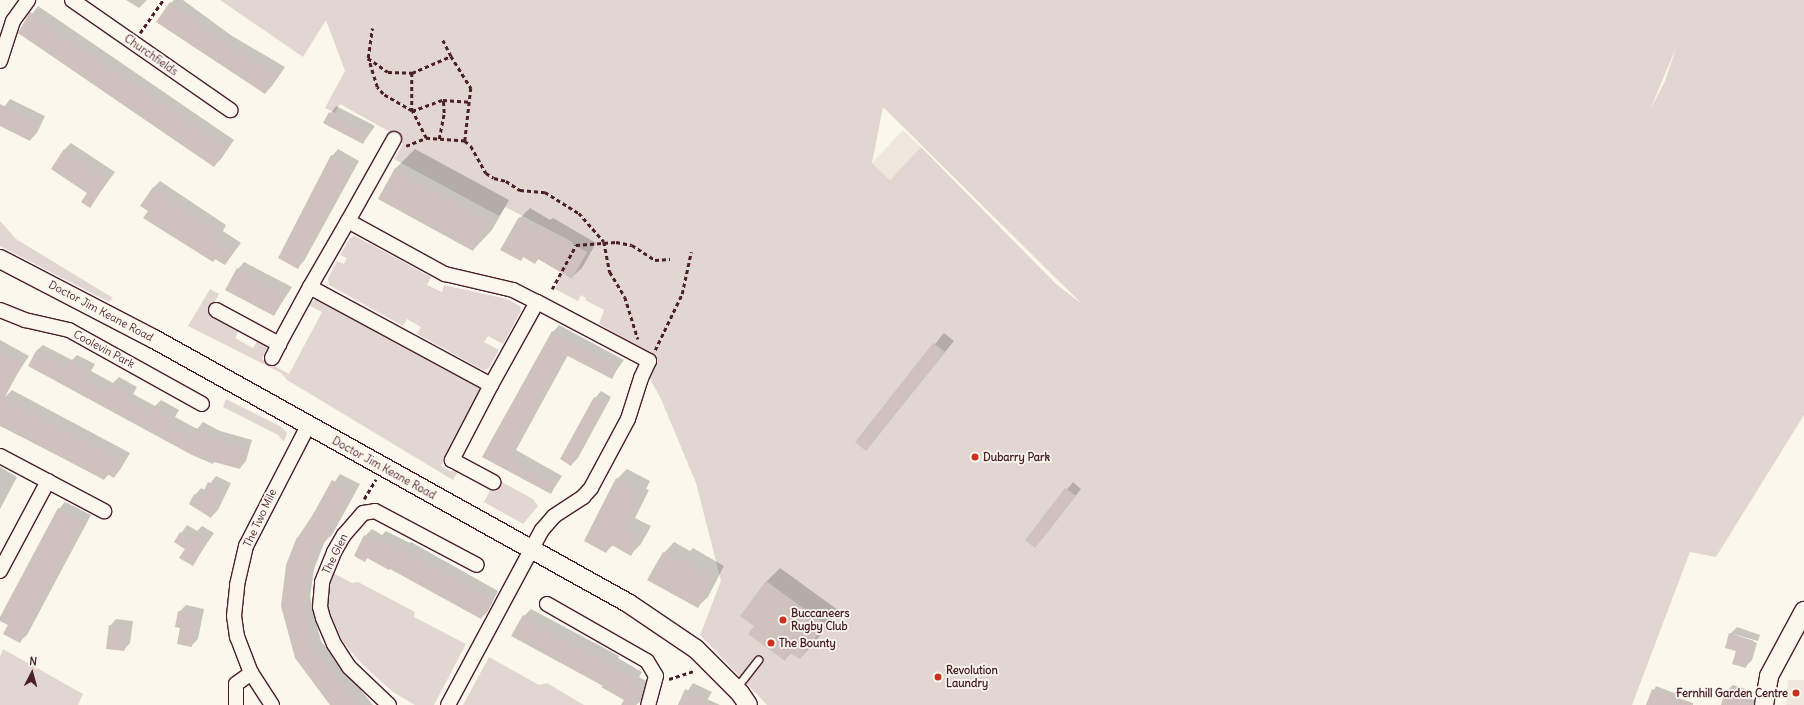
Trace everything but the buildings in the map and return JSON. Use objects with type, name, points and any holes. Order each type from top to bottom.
[{"type":"street","points":[[0,61],[13,21],[28,0]]},
{"type":"street","name":"Churchfields","points":[[72,0],[230,110]]},
{"type":"street","points":[[272,358],[310,287],[394,139]]},
{"type":"street","points":[[348,220],[445,274],[514,290],[644,359],[641,378],[628,419],[591,488],[583,497],[550,520],[531,550],[448,705]]},
{"type":"street","name":"Doctor Jim Keane Road","points":[[0,259],[142,333],[660,623],[712,665],[736,689],[748,705]]},
{"type":"street","points":[[310,287],[491,385]]},
{"type":"street","points":[[493,482],[452,460],[537,302]]},
{"type":"street","name":"Coolevin Park","points":[[0,310],[25,320],[69,330],[202,404]]},
{"type":"street","points":[[216,310],[279,344]]},
{"type":"street","name":"The Two Mile","points":[[272,705],[251,673],[235,627],[239,571],[255,525],[308,426]]},
{"type":"street","points":[[0,456],[104,511]]},
{"type":"street","points":[[0,571],[48,481]]},
{"type":"street","points":[[363,513],[375,511],[386,515],[478,565]]},
{"type":"street","name":"The Glen","points":[[363,513],[351,524],[334,552],[322,582],[320,607],[328,632],[349,667],[389,705]]},
{"type":"street","points":[[547,604],[642,657],[651,665],[656,676],[648,705]]},
{"type":"street","points":[[1764,705],[1769,676],[1804,611]]},
{"type":"street","points":[[236,705],[236,684],[251,673]]},
{"type":"lane","points":[[736,689],[758,660]]},
{"type":"path","points":[[134,43],[163,0]]},
{"type":"path","points":[[372,28],[368,58],[377,87],[383,94],[412,111],[443,100],[469,102]]},
{"type":"path","points":[[443,40],[471,88],[465,142]]},
{"type":"path","points":[[368,58],[388,72],[412,73],[452,56]]},
{"type":"path","points":[[412,73],[412,111],[426,138]]},
{"type":"path","points":[[439,139],[444,113],[443,100]]},
{"type":"path","points":[[404,148],[414,142],[426,138],[465,142],[471,146],[486,173],[520,190],[545,192],[566,203],[579,213],[604,242],[610,272],[625,297],[644,359]]},
{"type":"path","points":[[552,289],[576,246],[604,242],[632,245],[655,260],[670,259]]},
{"type":"path","points":[[644,359],[682,294],[691,252]]},
{"type":"path","points":[[363,513],[364,499],[382,466]]},
{"type":"path","points":[[656,676],[669,679],[712,665]]},
{"type":"shaded area","points":[[220,0],[1804,0],[1804,415],[1716,557],[1690,552],[1632,705],[767,705],[700,635],[721,581],[696,483],[661,399],[630,342],[599,324],[604,310],[585,300],[586,298],[581,295],[578,301],[555,289],[558,278],[575,248],[571,241],[505,207],[499,216],[394,159],[403,144],[392,133],[340,104],[335,113],[325,108],[345,71],[326,20],[303,57]],"holes":[[[1676,47],[1665,81],[1650,110]],[[883,107],[1082,304],[1056,284],[921,147],[890,180],[872,163]]]},
{"type":"shaded area","points":[[903,130],[921,147],[890,180],[872,163]]},
{"type":"shaded area","points":[[0,221],[16,239],[113,298],[109,302],[0,246]]},
{"type":"shaded area","points":[[355,236],[431,277],[427,285],[442,292],[444,285],[507,299],[520,306],[521,311],[503,344],[488,336],[484,342],[499,350],[489,368],[483,370],[417,334],[421,327],[407,319],[403,326],[329,285],[328,278],[337,261],[344,264],[347,258],[340,255],[350,238]]},
{"type":"shaded area","points":[[210,289],[219,294],[209,313],[240,329],[235,338],[253,348],[258,340],[265,344],[267,348],[262,359],[289,374],[322,312],[308,305],[317,298],[477,385],[480,389],[479,396],[441,466],[450,471],[458,471],[453,480],[287,380],[281,373],[188,326]]},
{"type":"shaded area","points":[[226,399],[282,427],[287,433],[284,442],[278,435],[223,407]]},
{"type":"shaded area","points":[[496,479],[533,499],[538,506],[523,524],[484,502]]},
{"type":"shaded area","points":[[331,572],[352,583],[358,582],[415,612],[414,617],[466,644],[434,705],[415,705],[393,692],[362,664],[343,642],[331,618],[327,600]]},
{"type":"shaded area","points":[[3,649],[83,694],[78,705],[0,705],[0,657]]},
{"type":"shaded area","points":[[489,657],[539,685],[547,683],[584,705],[463,705]]},
{"type":"shaded area","name":"Fernhill Garden Centre","points":[[1788,680],[1804,680],[1804,705],[1786,705]]},
{"type":"place","name":"Dubarry Park","points":[[975,457]]},
{"type":"place","name":"Buccaneers Rugby Club","points":[[783,620]]},
{"type":"place","name":"The Bounty","points":[[771,643]]},
{"type":"place","name":"Revolution Laundry","points":[[938,677]]},
{"type":"place","name":"Fernhill Garden Centre","points":[[1796,693]]}]
